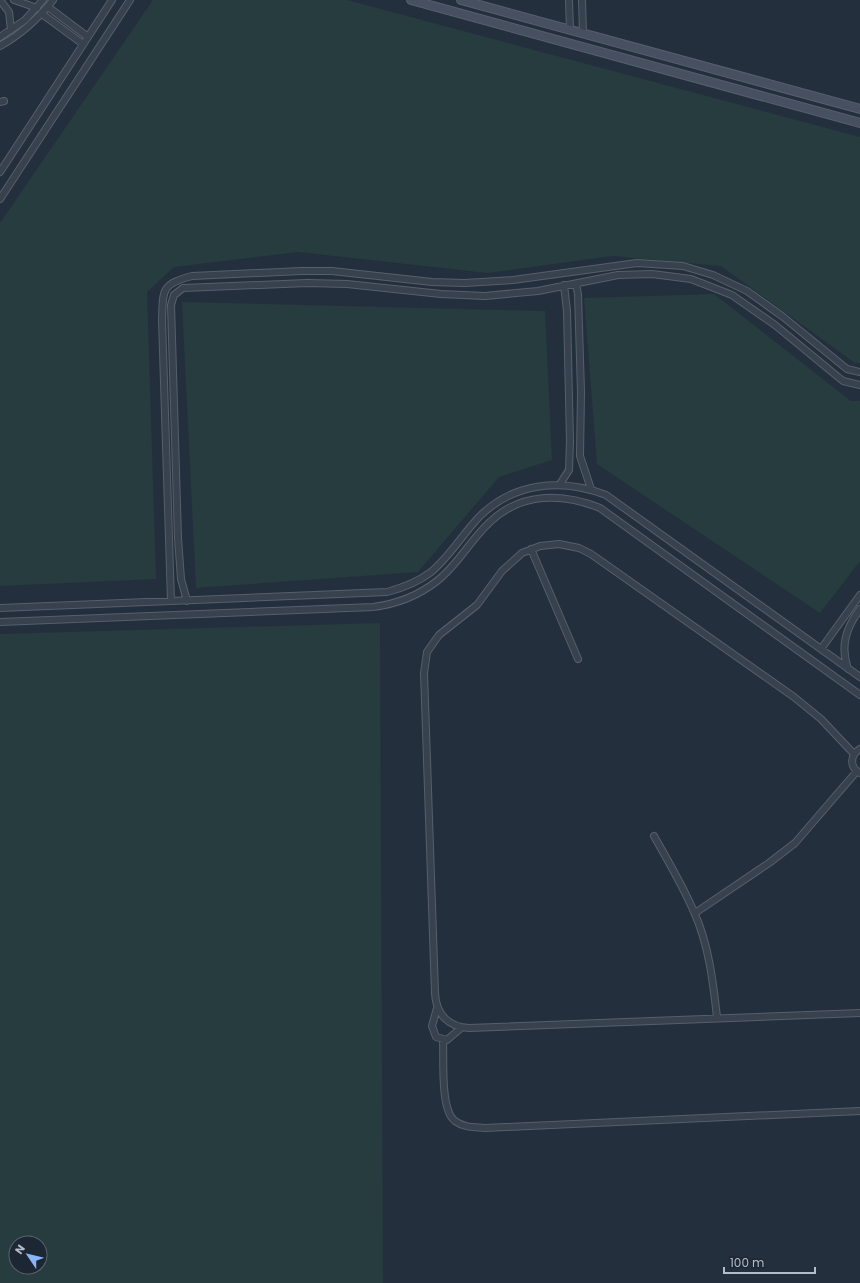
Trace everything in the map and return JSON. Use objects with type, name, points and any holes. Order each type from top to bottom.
[{"type":"street","points":[[0,0],[9,12],[11,30]]},
{"type":"street","points":[[14,0],[37,8]]},
{"type":"street","points":[[0,37],[11,30],[37,8],[43,0]]},
{"type":"street","points":[[0,46],[19,34],[42,14],[53,0]]},
{"type":"street","points":[[0,172],[112,0]]},
{"type":"street","points":[[0,199],[130,0]]},
{"type":"street","points":[[411,0],[860,124]]},
{"type":"street","points":[[462,0],[860,108]]},
{"type":"street","points":[[569,0],[570,30]]},
{"type":"street","points":[[582,0],[583,34]]},
{"type":"street","points":[[48,7],[88,37]]},
{"type":"street","points":[[42,14],[83,44]]},
{"type":"street","points":[[171,601],[162,320],[163,295],[168,286],[177,280],[192,276],[301,271],[355,273],[432,282],[465,283],[513,280],[637,263],[682,266],[713,276],[747,291],[782,316],[847,369],[860,372]]},
{"type":"street","points":[[187,601],[181,579],[178,538],[171,305],[172,299],[178,291],[183,288],[307,283],[347,284],[441,294],[485,296],[538,291],[618,275],[652,274],[691,279],[732,295],[775,325],[843,381],[860,385]]},
{"type":"street","points":[[576,284],[578,294],[581,392],[580,456],[591,489]]},
{"type":"street","points":[[560,484],[569,470],[570,441],[567,311],[564,285]]},
{"type":"street","points":[[0,608],[371,594],[402,588],[423,577],[442,562],[480,517],[498,501],[517,492],[538,486],[560,484],[591,489],[606,495],[860,677]]},
{"type":"street","points":[[0,622],[365,608],[391,604],[408,599],[438,580],[489,522],[502,511],[521,503],[541,498],[561,497],[582,500],[600,508],[860,695]]},
{"type":"street","points":[[461,1028],[451,1038],[443,1040],[436,1037],[432,1030],[437,1008],[435,993],[425,724],[425,659],[430,646],[439,635],[477,605],[507,564],[531,549],[549,545],[559,544],[579,548],[591,554],[808,708],[854,754]]},
{"type":"street","points":[[531,549],[578,659]]},
{"type":"street","points":[[821,649],[860,595]]},
{"type":"street","points":[[848,669],[844,653],[846,635],[850,623],[860,609]]},
{"type":"street","points":[[695,913],[769,863],[795,843],[859,772],[852,765],[854,754],[860,749]]},
{"type":"street","points":[[654,836],[695,913],[709,958],[717,1018]]},
{"type":"street","points":[[437,1008],[446,1021],[461,1028],[860,1012]]},
{"type":"street","points":[[443,1040],[445,1100],[448,1112],[456,1122],[467,1126],[485,1128],[568,1123],[860,1111]]},
{"type":"green space","points":[[153,0],[347,0],[860,137],[860,363],[855,363],[721,266],[613,256],[487,273],[298,252],[174,267],[147,292],[156,579],[0,586],[0,223]]},
{"type":"green space","points":[[714,294],[851,401],[860,401],[860,561],[820,613],[597,464],[584,298]]},
{"type":"green space","points":[[182,302],[545,311],[552,460],[499,477],[418,572],[196,588]]},
{"type":"green space","points":[[380,623],[383,1283],[0,1283],[0,634]]}]
